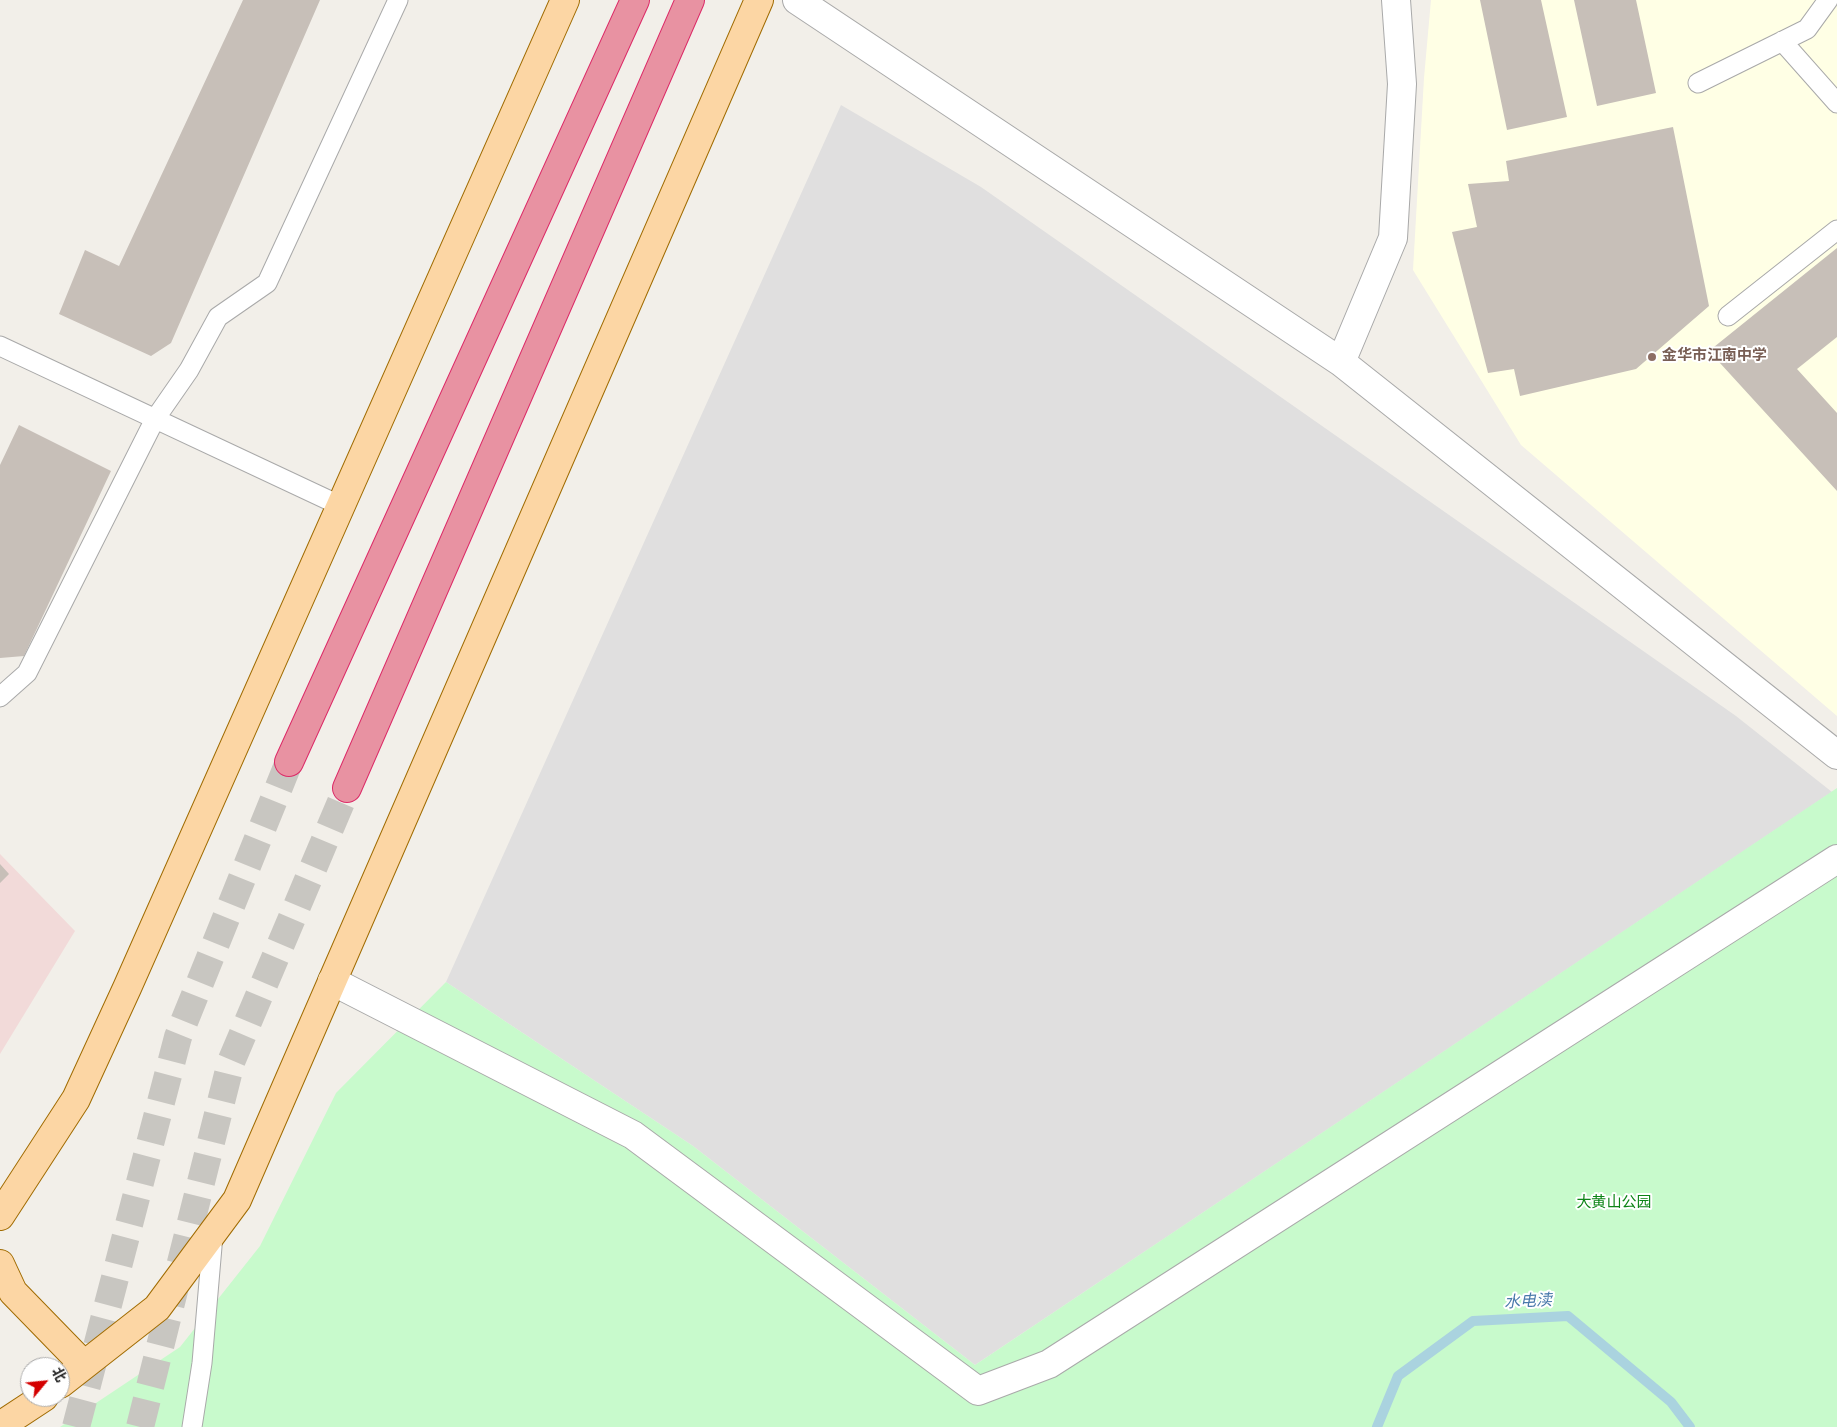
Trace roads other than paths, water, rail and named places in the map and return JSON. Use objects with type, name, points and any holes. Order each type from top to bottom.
[{"type":"highway","points":[[289,762],[635,0]]},
{"type":"highway","points":[[347,788],[690,0]]},
{"type":"main road","points":[[0,1216],[76,1099],[565,0]]},
{"type":"main road","points":[[70,1376],[156,1308],[237,1200],[759,0]]},
{"type":"main road","points":[[0,1264],[13,1292],[84,1365]]},
{"type":"main road","points":[[0,1426],[29,1407]]},
{"type":"street","points":[[797,0],[1341,362],[1837,755]]},
{"type":"street","points":[[1341,362],[1393,238],[1402,84],[1396,0]]},
{"type":"street","points":[[332,982],[633,1135],[978,1390],[1049,1364],[1837,859]]},
{"type":"lane","points":[[0,697],[28,673],[155,419],[189,370],[218,317],[267,283],[398,0]]},
{"type":"lane","points":[[1698,83],[1807,29],[1828,0]]},
{"type":"lane","points":[[1782,41],[1837,103]]},
{"type":"lane","points":[[1728,316],[1837,230]]},
{"type":"lane","points":[[0,346],[341,506]]},
{"type":"lane","points":[[192,1427],[202,1363],[213,1232]]},
{"type":"waterway","name":"水电渎","points":[[1377,1427],[1398,1376],[1473,1321],[1568,1316],[1671,1402],[1690,1427]]},
{"type":"tunnel","points":[[76,1427],[178,1037],[289,762]]},
{"type":"tunnel","points":[[140,1427],[231,1062],[347,788]]},
{"type":"place","name":"金华市江南中学","points":[[1652,357]]},
{"type":"park label","name":"大黄山公园","points":[[1614,1204]]}]
